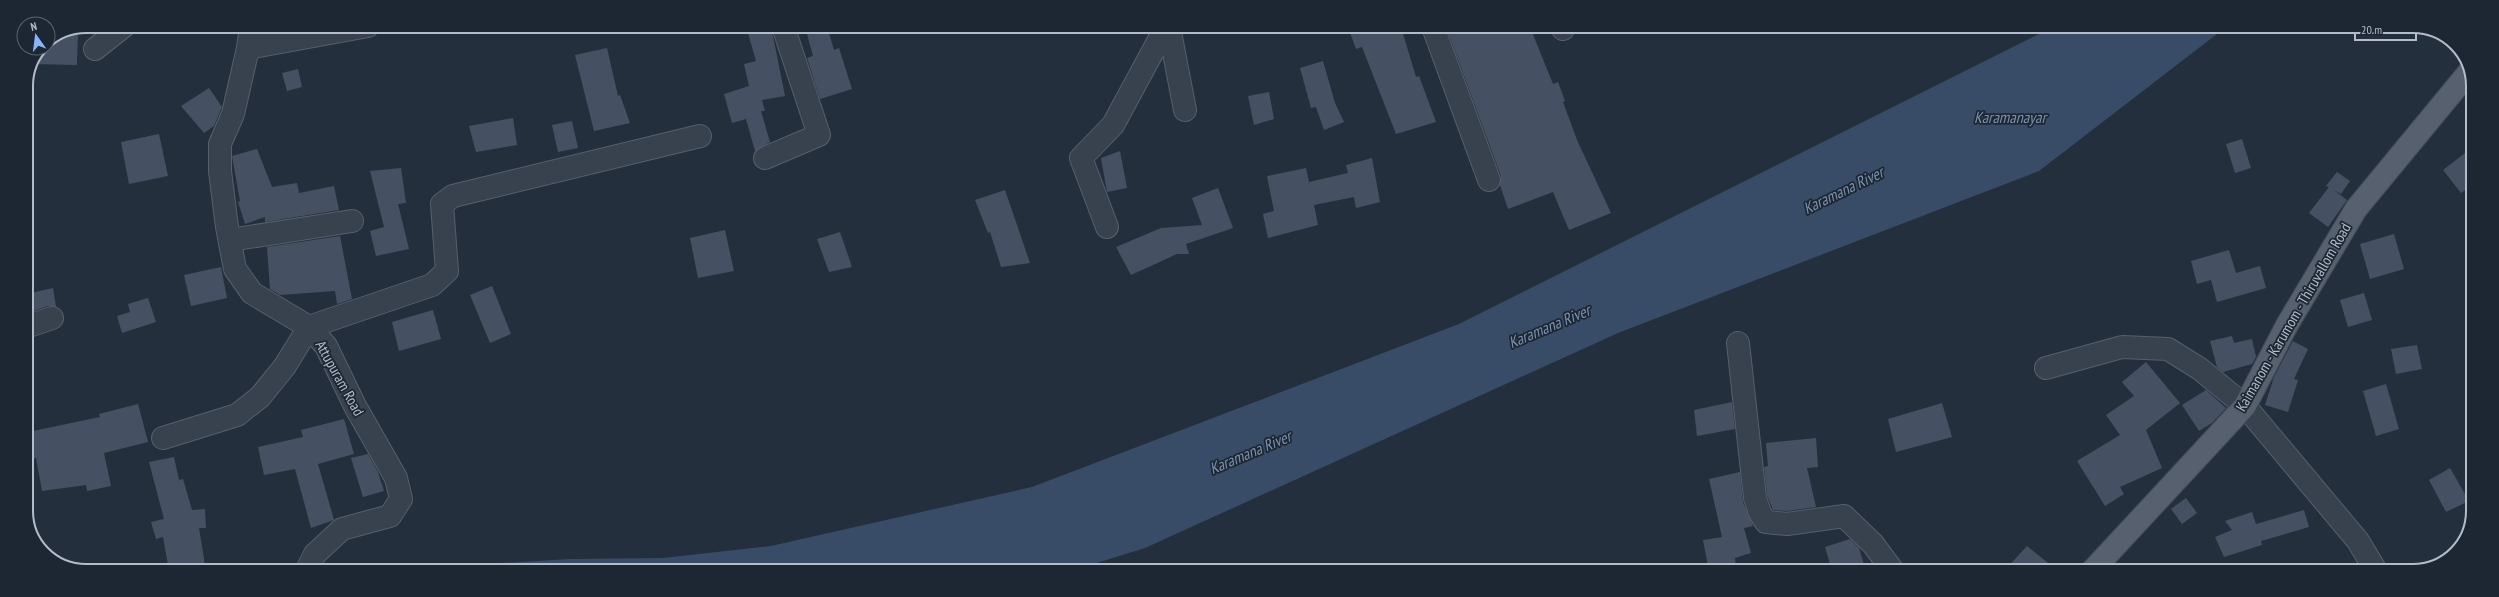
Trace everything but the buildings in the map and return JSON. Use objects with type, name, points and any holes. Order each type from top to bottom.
[{"type":"main road","name":"Kaimanom - Karumom - Thiruvallom Road","points":[[2098,564],[2245,406],[2286,325],[2356,209],[2465,77]]},
{"type":"street","points":[[95,49],[115,33]]},
{"type":"street","name":"Attupuram Road","points":[[250,33],[233,114],[220,144],[220,170],[235,269],[252,293],[309,327],[326,346],[355,406],[396,478],[401,500],[390,516],[342,529],[315,554],[310,564]]},
{"type":"street","points":[[248,48],[330,33]]},
{"type":"street","points":[[765,158],[819,135],[785,33]]},
{"type":"street","points":[[1106,227],[1081,158],[1113,125],[1163,33]]},
{"type":"street","points":[[1170,33],[1185,110]]},
{"type":"street","points":[[1435,33],[1489,180]]},
{"type":"street","points":[[163,438],[237,415],[260,398],[285,366],[309,327],[432,285],[447,271],[442,204],[453,196],[700,136]]},
{"type":"street","points":[[230,240],[352,221]]},
{"type":"street","points":[[33,325],[52,318]]},
{"type":"street","points":[[1738,343],[1756,498],[1760,514],[1766,522],[1787,524],[1844,516],[1874,544],[1888,564]]},
{"type":"street","points":[[2046,368],[2122,347],[2168,349],[2200,369],[2245,406],[2358,541],[2372,564]]},
{"type":"water","name":"Karamanayar","points":[[2041,33],[2218,33],[2039,171],[1618,333],[1145,548],[1093,564],[498,564],[570,559],[663,558],[771,546],[1032,487],[1459,324]]},
{"type":"water label","name":"Karamana River","points":[[1843,190]]},
{"type":"water label","name":"Karamana River","points":[[1549,326]]},
{"type":"water label","name":"Karamana River","points":[[1250,452]]}]
